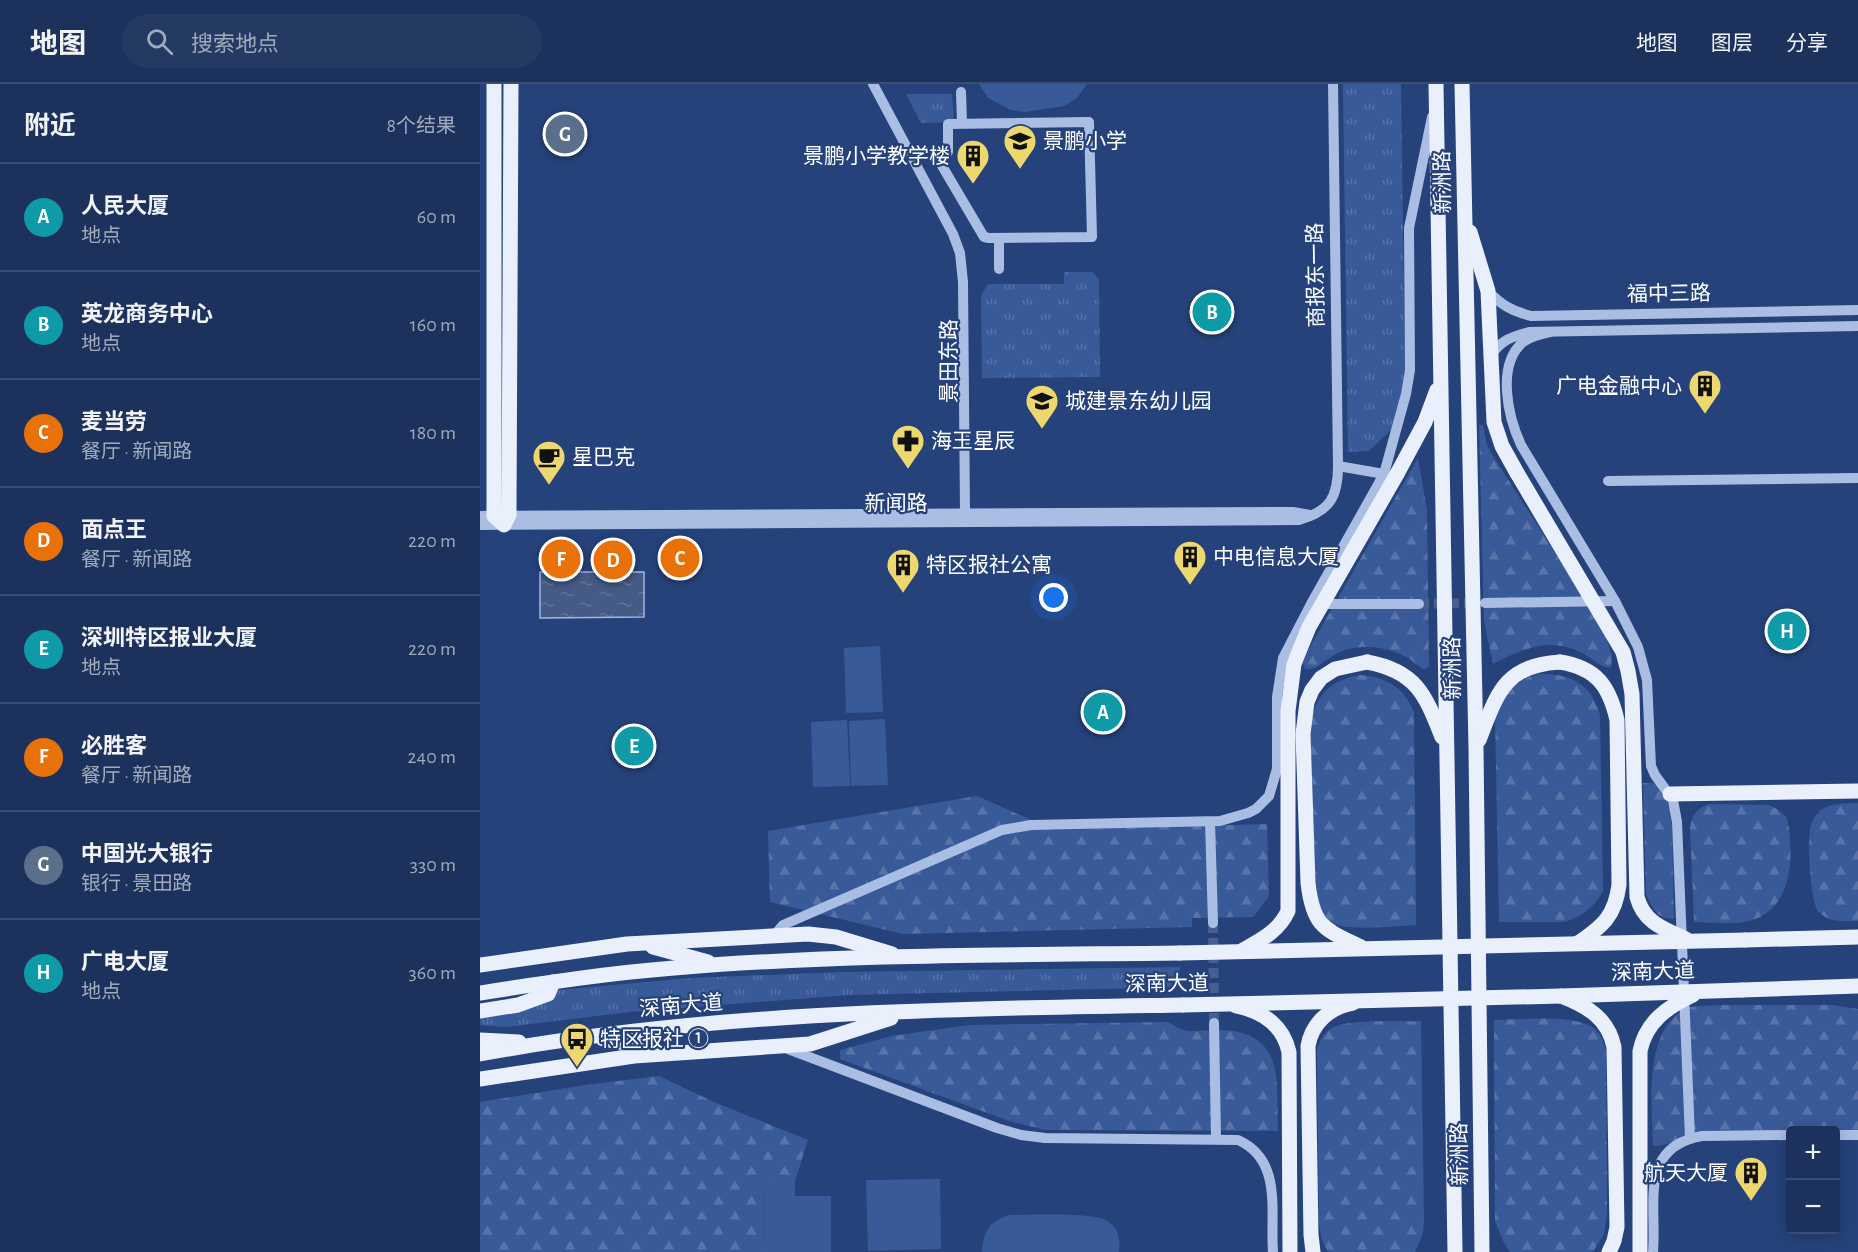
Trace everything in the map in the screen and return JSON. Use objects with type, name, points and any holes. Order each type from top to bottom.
[{"type":"main road","points":[[494,84],[497,518]]},
{"type":"main road","points":[[497,518],[511,84]]},
{"type":"main road","name":"新洲路","points":[[1462,84],[1476,748],[1482,1252]]},
{"type":"main road","name":"新洲路","points":[[1436,91],[1454,1234],[1452,1252]]},
{"type":"main road","points":[[1465,215],[1488,291],[1494,422],[1502,446],[1623,652],[1628,671],[1632,694],[1639,905],[1649,921],[1689,940]]},
{"type":"main road","points":[[1241,951],[1272,932],[1283,921],[1288,911],[1288,711],[1290,686],[1297,656],[1309,627],[1390,474],[1425,422],[1434,402],[1440,379]]},
{"type":"main road","points":[[1364,949],[1324,928],[1312,909],[1308,883],[1303,734],[1307,702],[1321,678],[1335,669],[1367,662],[1384,665],[1400,671],[1414,684],[1431,710],[1446,749]]},
{"type":"main road","points":[[1476,748],[1494,700],[1505,684],[1530,667],[1541,663],[1560,662],[1576,665],[1591,673],[1603,684],[1612,700],[1617,720],[1619,885],[1617,901],[1611,915],[1598,929],[1578,943]]},
{"type":"main road","points":[[1670,794],[1858,791]]},
{"type":"main road","points":[[1840,938],[1858,930]]},
{"type":"main road","points":[[480,965],[596,948],[808,934],[829,936],[903,957]]},
{"type":"main road","name":"深南大道","points":[[480,993],[642,971],[720,965],[903,957],[1180,953],[1858,937]]},
{"type":"main road","points":[[640,944],[720,965]]},
{"type":"main road","points":[[480,1011],[518,1005],[548,994],[553,982]]},
{"type":"main road","name":"深南大道","points":[[480,1054],[534,1043],[711,1023],[920,1010],[1561,996],[1858,986]]},
{"type":"main road","points":[[1836,987],[1858,995]]},
{"type":"main road","points":[[1640,1252],[1639,1063],[1642,1040],[1661,1014],[1681,1000],[1699,992]]},
{"type":"main road","points":[[1561,996],[1585,1006],[1601,1018],[1607,1026],[1614,1047],[1617,1227],[1609,1252]]},
{"type":"main road","points":[[1313,1252],[1307,1053],[1309,1039],[1320,1021],[1332,1010],[1346,1004],[1363,1001]]},
{"type":"main road","points":[[1224,1004],[1249,1009],[1268,1018],[1278,1028],[1287,1044],[1290,1252]]},
{"type":"main road","points":[[480,1079],[605,1059],[676,1052],[782,1047],[826,1040],[920,1010]]},
{"type":"main road","points":[[588,1036],[676,1052]]},
{"type":"main road","points":[[480,1040],[534,1043]]},
{"type":"main road","points":[[1482,1233],[1492,1252]]},
{"type":"street","name":"景田东路","points":[[873,84],[955,238],[960,253],[963,282],[968,516]]},
{"type":"street","name":"景田东路","points":[[881,84],[959,231],[965,249],[968,276],[968,516]]},
{"type":"street","name":"商报东一路","points":[[1334,84],[1338,466]]},
{"type":"street","points":[[774,936],[783,925],[1009,828],[1031,825],[1210,822],[1248,813],[1263,803],[1273,788],[1277,769],[1277,697],[1280,668],[1287,648],[1390,474],[1410,370],[1409,228],[1436,91]]},
{"type":"street","points":[[961,92],[962,123]]},
{"type":"street","points":[[1089,122],[1092,237],[984,237],[938,159],[948,152],[948,124],[962,123],[1089,122]]},
{"type":"street","points":[[999,238],[999,269]]},
{"type":"street","name":"福中三路","points":[[1488,291],[1500,304],[1514,312],[1531,316],[1858,310]]},
{"type":"street","name":"福中三路","points":[[1490,356],[1500,344],[1514,336],[1529,332],[1858,326]]},
{"type":"street","points":[[1550,332],[1524,342],[1512,358],[1508,385],[1511,420],[1521,445],[1616,601],[1642,657],[1647,680],[1651,766],[1670,794],[1677,822],[1690,1138]]},
{"type":"street","name":"新闻路","points":[[480,525],[497,518],[968,516],[1299,520],[1327,507],[1334,497],[1338,466]]},
{"type":"street","points":[[1338,466],[1390,474]]},
{"type":"street","points":[[1608,481],[1858,478]]},
{"type":"street","points":[[1485,603],[1616,601]]},
{"type":"street","points":[[1311,604],[1419,604]]},
{"type":"street","points":[[1210,822],[1213,923]]},
{"type":"street","points":[[1214,1023],[1216,1138]]},
{"type":"street","points":[[782,1047],[1021,1135],[1046,1138],[1216,1138],[1243,1142],[1265,1164],[1271,1184],[1274,1252]]},
{"type":"street","points":[[1653,1252],[1654,1189],[1658,1167],[1667,1151],[1690,1138],[1786,1135]]},
{"type":"street","points":[[1840,1135],[1858,1135]]},
{"type":"green space","points":[[979,84],[1087,84],[1077,98],[1064,106],[1025,112],[1011,110],[988,98]]},
{"type":"green space","points":[[1343,84],[1401,84],[1405,371],[1391,430],[1369,451],[1348,452]]},
{"type":"green space","points":[[906,94],[952,94],[954,122],[921,123]]},
{"type":"green space","points":[[1064,272],[1093,272],[1099,280],[1100,377],[982,378],[981,296],[988,284],[1064,284]]},
{"type":"green space","points":[[1479,425],[1483,425],[1491,453],[1604,629],[1612,656],[1611,668],[1603,666],[1582,653],[1559,645],[1525,649],[1493,664],[1484,621]]},
{"type":"green space","points":[[1418,458],[1427,510],[1429,666],[1423,669],[1394,651],[1363,647],[1343,651],[1317,667],[1305,669],[1303,663],[1310,647]]},
{"type":"green space","points":[[880,646],[883,712],[846,713],[844,648]]},
{"type":"green space","points":[[1539,674],[1561,676],[1578,682],[1591,695],[1600,715],[1603,891],[1587,911],[1564,922],[1499,922],[1495,713],[1506,693],[1524,680]]},
{"type":"green space","points":[[1359,675],[1377,678],[1392,684],[1405,696],[1414,712],[1416,925],[1362,928],[1335,924],[1322,911],[1314,893],[1310,730],[1312,719],[1319,700],[1330,687]]},
{"type":"green space","points":[[885,719],[888,785],[851,786],[849,721]]},
{"type":"green space","points":[[847,720],[850,786],[813,787],[811,722]]},
{"type":"green space","points":[[1643,783],[1653,783],[1659,786],[1669,800],[1672,827],[1674,919],[1659,915],[1646,894]]},
{"type":"green space","points":[[977,796],[1054,830],[1267,824],[1269,896],[1253,917],[1192,918],[1192,927],[903,934],[770,902],[768,831]]},
{"type":"green space","points":[[1858,803],[1858,921],[1832,920],[1819,912],[1813,896],[1809,855],[1811,825],[1817,814],[1826,807]]},
{"type":"green space","points":[[1709,804],[1769,805],[1787,818],[1790,861],[1784,890],[1768,912],[1755,919],[1733,923],[1694,922],[1690,828],[1695,813]]},
{"type":"green space","points":[[1180,967],[1180,987],[848,995],[630,1012],[505,1027],[480,1025],[480,1010],[558,990],[690,978],[842,972]]},
{"type":"green space","points":[[1832,1005],[1858,1009],[1858,1130],[1840,1130],[1840,1126],[1786,1126],[1786,1132],[1693,1134],[1668,1144],[1653,1146],[1652,1089],[1657,1047],[1664,1030],[1675,1016],[1691,1007]]},
{"type":"green space","points":[[1563,1019],[1576,1021],[1596,1030],[1603,1042],[1606,1050],[1607,1214],[1604,1234],[1593,1252],[1510,1252],[1503,1241],[1495,1221],[1494,1020]]},
{"type":"green space","points":[[1373,1021],[1421,1021],[1423,1233],[1415,1252],[1328,1252],[1322,1240],[1319,1224],[1317,1050],[1319,1044],[1323,1036],[1336,1026]]},
{"type":"green space","points":[[1168,1022],[1184,1030],[1222,1030],[1243,1033],[1257,1040],[1267,1050],[1273,1063],[1276,1078],[1278,1131],[1046,1130],[1009,1121],[840,1059],[840,1050],[892,1036],[969,1025]]},
{"type":"green space","points":[[659,1076],[714,1102],[808,1140],[795,1181],[763,1182],[764,1252],[480,1252],[480,1102]]},
{"type":"green space","points":[[940,1179],[941,1249],[868,1251],[866,1180]]},
{"type":"green space","points":[[763,1181],[795,1181],[795,1196],[831,1196],[831,1252],[764,1252]]},
{"type":"green space","points":[[1009,1215],[1097,1217],[1113,1226],[1118,1233],[1119,1252],[982,1252],[988,1228]]},
{"type":"water","points":[[540,572],[644,572],[644,617],[540,618]]},
{"type":"tunnel","points":[[1419,604],[1479,603]]},
{"type":"tunnel","points":[[1213,923],[1214,1023]]},
{"type":"place","name":"中国光大银行","points":[[565,134]]},
{"type":"place","name":"景鹏小学","points":[[1020,170]]},
{"type":"place","name":"景鹏小学教学楼","points":[[973,185]]},
{"type":"place","name":"英龙商务中心","points":[[1212,312]]},
{"type":"place","name":"广电金融中心","points":[[1705,415]]},
{"type":"place","name":"城建景东幼儿园","points":[[1042,430]]},
{"type":"place","name":"海王星辰","points":[[908,470]]},
{"type":"place","name":"星巴克","points":[[549,486]]},
{"type":"place","name":"麦当劳","points":[[680,558]]},
{"type":"place","name":"必胜客","points":[[561,559]]},
{"type":"place","name":"面点王","points":[[613,560]]},
{"type":"place","name":"中电信息大厦","points":[[1190,586]]},
{"type":"place","name":"特区报社公寓","points":[[903,594]]},
{"type":"place","name":"广电大厦","points":[[1787,631]]},
{"type":"place","name":"人民大厦","points":[[1103,712]]},
{"type":"place","name":"深圳特区报业大厦","points":[[634,746]]},
{"type":"place","name":"特区报社 ①","points":[[577,1068]]},
{"type":"place","name":"航天大厦","points":[[1751,1202]]}]
